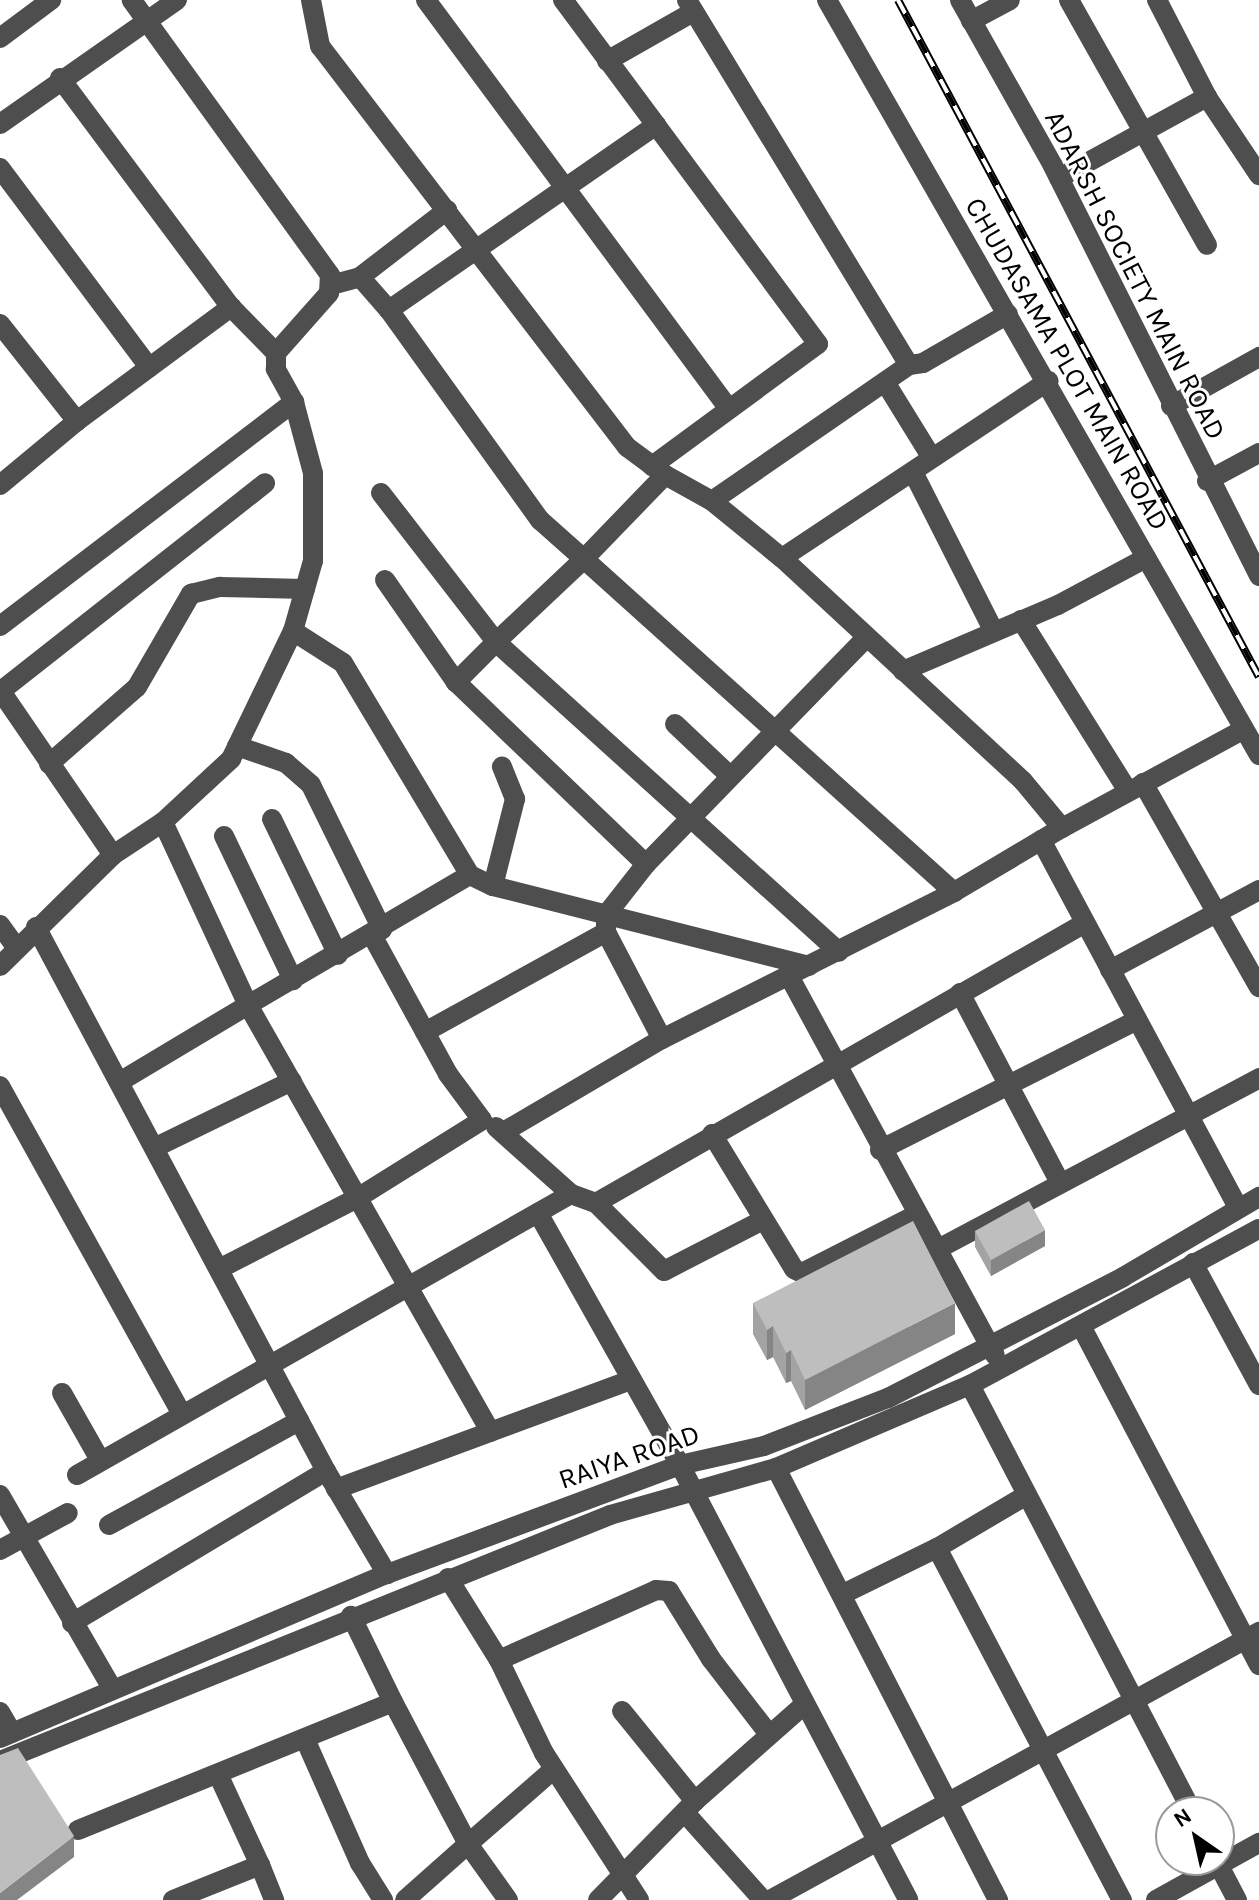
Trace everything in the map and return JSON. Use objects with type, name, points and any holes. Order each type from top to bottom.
[{"type":"street","points":[[0,38],[51,0]]},
{"type":"street","points":[[132,0],[330,275],[331,285]]},
{"type":"street","points":[[0,124],[60,78],[177,0]]},
{"type":"street","points":[[311,0],[320,46],[627,447],[658,471],[712,501],[782,558],[1023,781],[1062,828]]},
{"type":"street","points":[[426,0],[729,409]]},
{"type":"street","points":[[456,682],[584,559],[658,471],[729,409],[818,344],[563,0]]},
{"type":"street","name":"CHUDASAMA PLOT MAIN ROAD","points":[[827,0],[1048,381],[1259,755]]},
{"type":"street","name":"ADARSH SOCIETY MAIN ROAD","points":[[960,0],[1059,178],[1207,481],[1251,541],[1259,576]]},
{"type":"street","points":[[971,21],[1010,0]]},
{"type":"street","points":[[1069,0],[1207,245]]},
{"type":"street","points":[[1157,0],[1207,97],[1259,175]]},
{"type":"street","points":[[607,61],[690,6],[909,365]]},
{"type":"street","points":[[60,78],[231,307],[276,353]]},
{"type":"street","points":[[1059,178],[1207,97]]},
{"type":"street","points":[[389,310],[656,125]]},
{"type":"street","points":[[0,168],[149,367]]},
{"type":"street","points":[[0,966],[36,927],[113,855],[163,822],[231,759],[293,631],[305,589],[317,520],[313,473],[294,402],[276,369],[276,353],[331,285],[360,277],[447,210]]},
{"type":"street","points":[[360,277],[389,310],[540,520],[776,727],[954,892]]},
{"type":"street","points":[[0,485],[77,421],[231,307]]},
{"type":"street","points":[[712,501],[909,365],[923,363],[1008,314]]},
{"type":"street","points":[[0,324],[77,421]]},
{"type":"street","points":[[1171,406],[1259,357]]},
{"type":"street","points":[[782,558],[1048,381]]},
{"type":"street","points":[[885,382],[932,458]]},
{"type":"street","points":[[0,626],[294,402]]},
{"type":"street","points":[[1207,481],[1259,453]]},
{"type":"street","points":[[913,472],[994,632]]},
{"type":"street","points":[[113,855],[49,764],[8,722],[0,691],[265,483]]},
{"type":"street","points":[[381,493],[496,642],[839,952]]},
{"type":"street","points":[[903,671],[1021,620],[1146,558]]},
{"type":"street","points":[[385,580],[456,682],[646,864]]},
{"type":"street","points":[[49,764],[137,687],[191,594],[220,587],[305,589]]},
{"type":"street","points":[[1021,620],[1218,912],[1259,987]]},
{"type":"street","points":[[293,631],[343,663],[470,875],[493,886],[606,923],[809,966]]},
{"type":"street","points":[[425,1032],[606,923],[646,864],[776,727],[866,638]]},
{"type":"street","points":[[675,724],[730,776]]},
{"type":"street","points":[[505,1131],[662,1039],[954,892],[1062,828],[1244,729]]},
{"type":"street","points":[[237,746],[286,763],[311,785],[425,1032],[482,1120],[505,1131],[571,1194],[596,1203],[664,1271],[763,1220]]},
{"type":"street","points":[[493,886],[515,799],[502,766]]},
{"type":"street","points":[[272,819],[338,955]]},
{"type":"street","points":[[163,822],[248,1005],[491,1432]]},
{"type":"street","points":[[224,836],[293,980]]},
{"type":"street","points":[[1041,840],[1238,1208]]},
{"type":"street","points":[[121,1081],[470,875]]},
{"type":"street","points":[[1110,970],[1259,890]]},
{"type":"street","points":[[606,923],[662,1039]]},
{"type":"street","points":[[596,1203],[1085,923]]},
{"type":"street","points":[[0,925],[17,948]]},
{"type":"street","points":[[36,927],[121,1081],[331,1480],[387,1574]]},
{"type":"street","points":[[789,976],[880,1150],[938,1249],[1001,1369]]},
{"type":"street","points":[[960,993],[1059,1181]]},
{"type":"street","points":[[880,1150],[1137,1020]]},
{"type":"street","points":[[938,1249],[1059,1181],[1259,1078]]},
{"type":"street","points":[[156,1147],[292,1081]]},
{"type":"street","points":[[0,1086],[182,1414]]},
{"type":"street","points":[[219,1269],[359,1197],[482,1120]]},
{"type":"street","points":[[712,1134],[794,1269],[802,1273],[918,1214]]},
{"type":"street","points":[[77,1475],[408,1282],[571,1194]]},
{"type":"street","name":"RAIYA ROAD","points":[[6,1735],[387,1574],[680,1465],[764,1446],[888,1398],[1123,1277],[1259,1197]]},
{"type":"street","points":[[538,1213],[680,1465],[908,1900]]},
{"type":"street","name":"RAIYA ROAD","points":[[0,1761],[448,1578],[692,1488],[776,1468],[970,1385],[1259,1229]]},
{"type":"street","points":[[1193,1263],[1259,1385]]},
{"type":"street","points":[[1081,1326],[1252,1636],[1259,1665]]},
{"type":"street","points":[[72,1623],[331,1480],[491,1432],[631,1380]]},
{"type":"street","points":[[970,1385],[1025,1496],[1184,1796]]},
{"type":"street","points":[[62,1393],[100,1460]]},
{"type":"street","points":[[109,1525],[299,1421]]},
{"type":"street","points":[[776,1468],[843,1594],[944,1803],[998,1900]]},
{"type":"street","points":[[0,1495],[113,1690]]},
{"type":"street","points":[[843,1594],[937,1548],[1025,1496]]},
{"type":"street","points":[[0,1550],[68,1513]]},
{"type":"street","points":[[937,1548],[1122,1900]]},
{"type":"street","points":[[448,1578],[499,1660],[554,1769],[619,1875],[639,1900]]},
{"type":"street","points":[[499,1660],[656,1590],[669,1591],[711,1659],[768,1733]]},
{"type":"street","points":[[351,1616],[468,1844],[508,1900]]},
{"type":"street","points":[[770,1900],[1252,1636]]},
{"type":"street","points":[[78,1830],[393,1702]]},
{"type":"street","points":[[598,1900],[619,1875],[768,1733],[804,1705]]},
{"type":"street","points":[[622,1711],[763,1900]]},
{"type":"street","points":[[0,1712],[6,1735]]},
{"type":"street","points":[[305,1739],[360,1863],[383,1900]]},
{"type":"street","points":[[405,1900],[554,1769]]},
{"type":"street","points":[[218,1774],[274,1900]]},
{"type":"street","points":[[1235,1854],[1259,1843]]},
{"type":"street","points":[[173,1900],[260,1865]]},
{"type":"street","points":[[1156,1900],[1196,1876]]},
{"type":"street","points":[[1224,1876],[1237,1900]]},
{"type":"building","points":[[1029,1201],[1045,1230],[991,1260],[975,1231]]},
{"type":"building","points":[[913,1221],[955,1303],[805,1380],[791,1350],[786,1353],[773,1326],[767,1330],[753,1303]]},
{"type":"building","points":[[18,1748],[74,1836],[0,1893],[0,1755]]},
{"type":"railway","points":[[898,0],[1259,677]]}]
